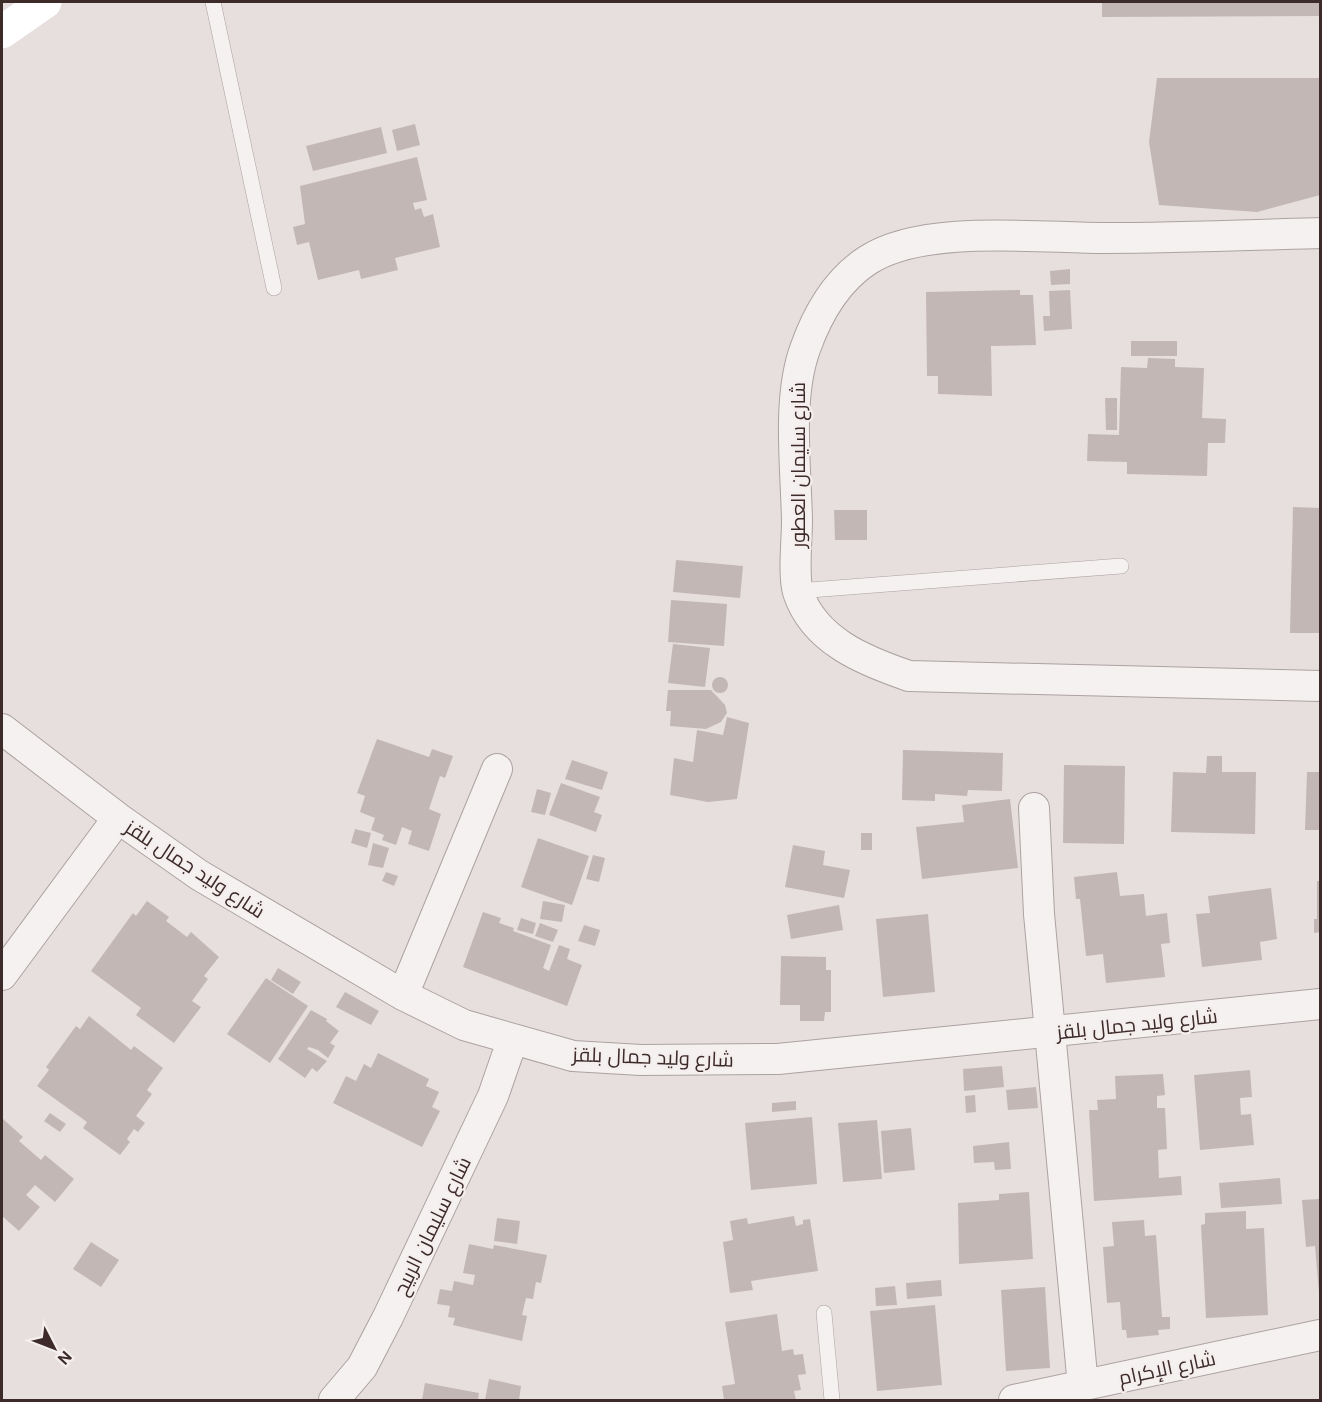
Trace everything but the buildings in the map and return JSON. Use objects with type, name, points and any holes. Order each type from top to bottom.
[{"type":"main road","points":[[2,32],[45,2]]},
{"type":"street","name":"شارع سليمان العطور","points":[[1320,234],[1105,238],[962,237],[925,240],[894,248],[868,259],[846,278],[830,298],[816,321],[798,370],[796,406],[797,591],[812,620],[830,638],[882,667],[909,676],[1320,686]]},
{"type":"street","name":"شارع وليد جمال بلقز","points":[[2,729],[118,818],[199,875],[403,995],[464,1025],[512,1041],[573,1056],[720,1060],[778,1059],[1049,1034],[1320,1004]]},
{"type":"street","points":[[403,995],[497,769]]},
{"type":"street","points":[[1034,808],[1039,914],[1049,1034],[1083,1386]]},
{"type":"street","points":[[2,975],[118,818]]},
{"type":"street","name":"شارع سليمان الربيح","points":[[334,1401],[362,1367],[388,1317],[494,1096],[512,1041]]},
{"type":"street","name":"شارع الإكرام","points":[[1014,1401],[1052,1397],[1083,1386],[1320,1335]]},
{"type":"lane","points":[[213,2],[274,288]]},
{"type":"lane","points":[[797,591],[1121,566]]},
{"type":"lane","points":[[824,1313],[832,1401]]}]
